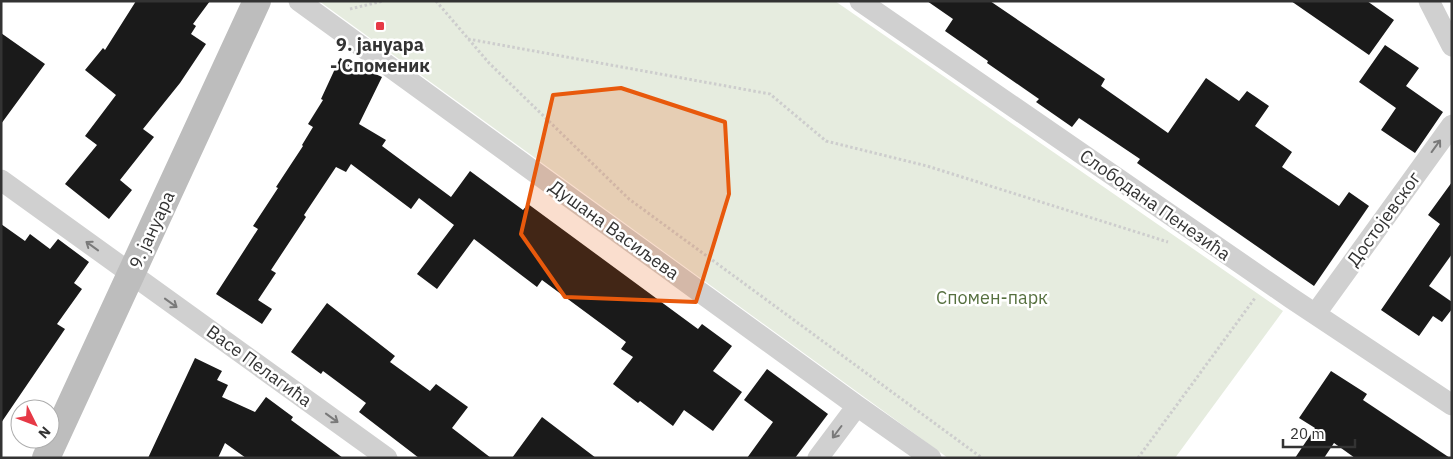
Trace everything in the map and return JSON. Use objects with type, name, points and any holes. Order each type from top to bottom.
[{"type":"street","name":"9. јануара","points":[[46,458],[258,1]]},
{"type":"street","name":"Душана Васиљева","points":[[299,1],[931,458]]},
{"type":"street","name":"Слободана Пенезића","points":[[860,1],[1267,282],[1452,405]]},
{"type":"street","points":[[1429,1],[1452,46]]},
{"type":"street","name":"Достојевског","points":[[1316,314],[1452,125]]},
{"type":"street","name":"Васе Пелагића","points":[[1,180],[387,458]]},
{"type":"street","points":[[818,458],[857,406]]},
{"type":"path","points":[[436,1],[489,63],[628,199],[982,458]]},
{"type":"path","points":[[468,39],[770,94],[826,142],[926,166],[1160,241],[1169,242]]},
{"type":"path","points":[[1138,458],[1267,282]]},
{"type":"highlighted area","points":[[621,88],[725,122],[729,194],[696,302],[565,297],[521,234],[553,95]]},
{"type":"green space","name":"Спомен-парк","points":[[319,1],[835,1],[1283,311],[1175,458],[948,458]]},
{"type":"building","points":[[136,1],[210,1],[193,24],[196,26],[191,34],[206,44],[180,83],[143,129],[154,137],[120,180],[132,190],[109,219],[65,184],[97,145],[85,136],[116,95],[85,70],[103,48],[105,50]]},
{"type":"building","points":[[927,1],[990,1],[1105,79],[1101,86],[1168,133],[1206,78],[1239,101],[1247,91],[1269,106],[1255,126],[1292,152],[1282,167],[1339,206],[1349,192],[1369,206],[1314,286],[1137,163],[1140,159],[1079,118],[1072,127],[1036,102],[1039,99],[945,31],[953,19]]},
{"type":"building","points":[[1291,1],[1367,1],[1394,20],[1369,55]]},
{"type":"building","points":[[1,33],[45,64],[1,124]]},
{"type":"building","points":[[1385,45],[1419,68],[1406,86],[1443,112],[1415,153],[1381,130],[1396,108],[1359,82]]},
{"type":"building","points":[[340,58],[382,77],[359,124],[386,140],[382,146],[451,197],[470,171],[523,210],[528,204],[698,329],[702,324],[732,346],[713,371],[742,392],[713,431],[684,410],[673,426],[640,401],[638,403],[613,384],[633,357],[621,349],[626,342],[542,280],[537,287],[474,239],[437,289],[417,274],[454,225],[419,198],[411,209],[351,164],[346,172],[336,167],[271,270],[276,273],[258,300],[272,309],[262,324],[216,294],[258,229],[253,226],[278,188],[276,187],[313,127],[308,124],[323,100],[321,99]]},
{"type":"building","points":[[1452,182],[1452,254],[1429,286],[1452,302],[1452,309],[1442,322],[1433,316],[1419,336],[1381,310],[1440,224],[1428,215]]},
{"type":"building","points":[[1,224],[25,241],[30,234],[50,249],[58,239],[89,262],[74,283],[82,289],[57,324],[65,329],[17,399],[10,399],[10,410],[1,423]]},
{"type":"building","points":[[327,303],[395,356],[390,362],[430,391],[436,384],[468,407],[452,428],[491,458],[419,458],[359,412],[366,403],[323,371],[321,374],[291,352]]},
{"type":"building","points":[[195,358],[222,371],[217,380],[228,385],[222,397],[255,412],[266,397],[293,417],[291,420],[343,458],[246,458],[225,443],[218,458],[148,458]]},
{"type":"building","points":[[767,369],[828,414],[795,458],[747,458],[773,422],[744,400]]},
{"type":"building","points":[[1331,371],[1367,394],[1363,400],[1450,458],[1355,458],[1334,443],[1324,458],[1295,458],[1315,428],[1299,418]]},
{"type":"building","points":[[542,417],[596,458],[512,458]]},
{"type":"place","name":"9. јануара - Споменик","points":[[380,26]]}]
